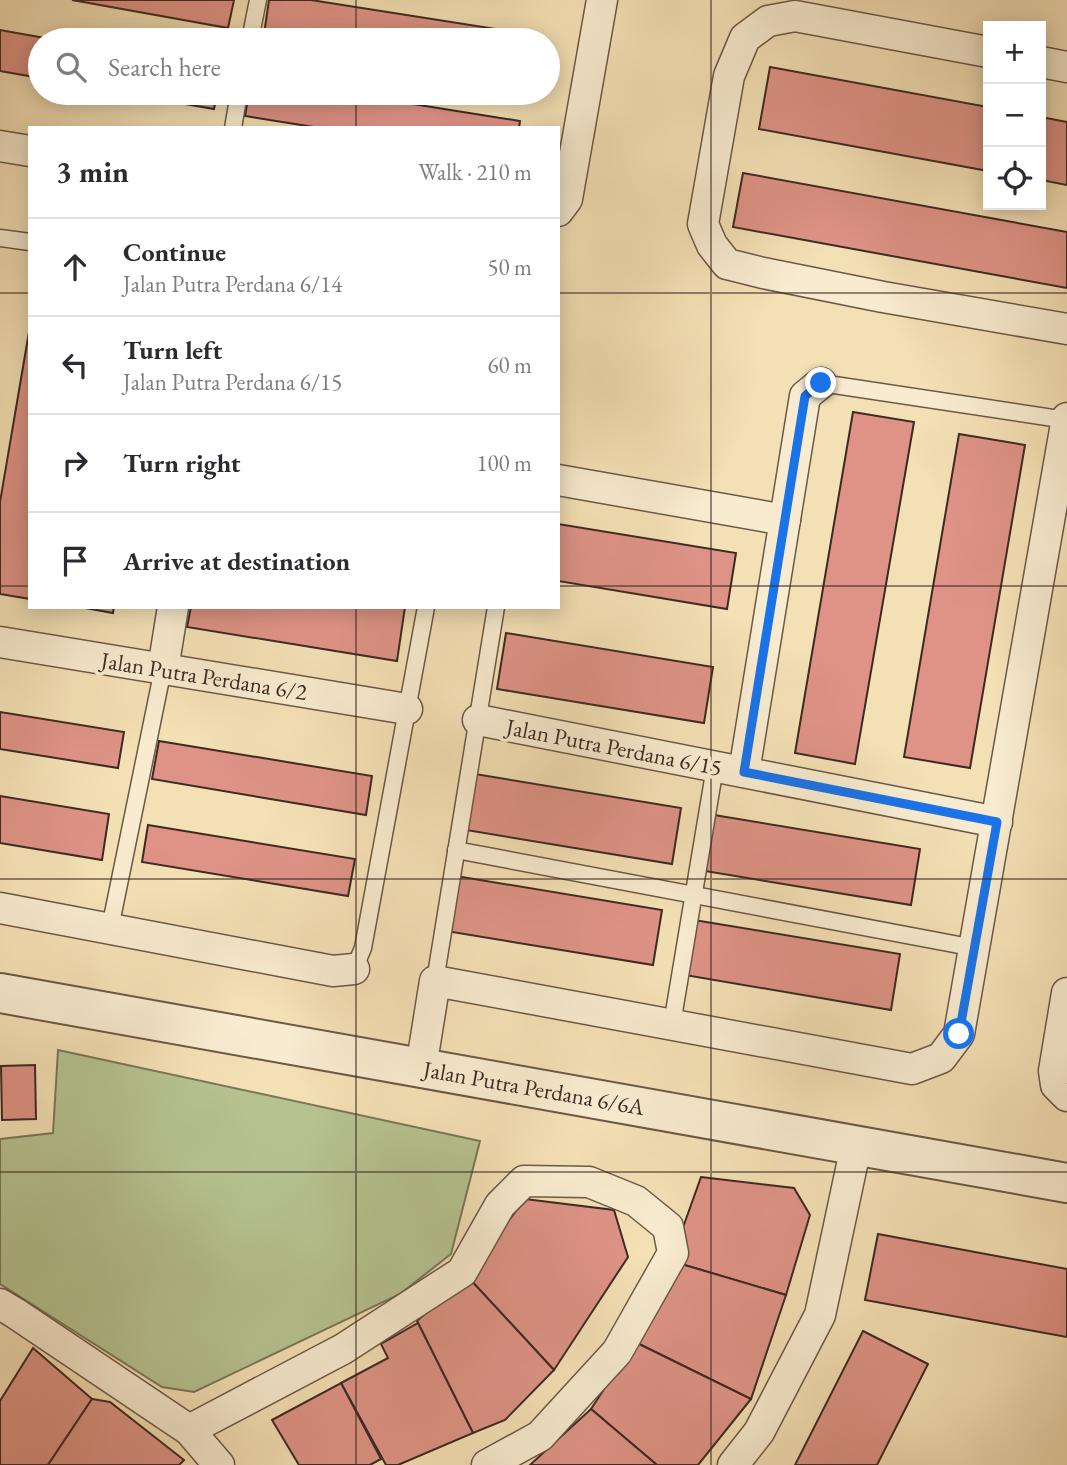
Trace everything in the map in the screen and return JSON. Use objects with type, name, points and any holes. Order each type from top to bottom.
[{"type":"street","points":[[560,209],[568,199],[602,0]]},
{"type":"street","points":[[983,51],[795,16],[768,21],[745,38],[729,76],[703,224],[712,246],[727,264],[856,292],[1067,329]]},
{"type":"street","points":[[1046,63],[1067,66]]},
{"type":"street","points":[[0,146],[28,151]]},
{"type":"street","points":[[729,769],[785,520],[805,396],[821,383]]},
{"type":"street","points":[[421,1068],[435,981],[912,1069],[942,1058],[959,1034],[1067,419]]},
{"type":"street","points":[[560,480],[785,520]]},
{"type":"street","points":[[163,669],[173,609]]},
{"type":"street","name":"Jalan Putra Perdana 6/2","points":[[0,642],[407,709]]},
{"type":"street","name":"Jalan Putra Perdana 6/15","points":[[478,720],[997,822]]},
{"type":"street","points":[[0,908],[333,971],[354,969]]},
{"type":"street","name":"Jalan Putra Perdana 6/6A","points":[[0,993],[1067,1183]]},
{"type":"street","points":[[1067,993],[1054,1070],[1056,1085],[1067,1096]]},
{"type":"street","points":[[733,1465],[759,1432],[820,1315],[856,1146]]},
{"type":"street","points":[[189,1430],[342,1349],[462,1272],[500,1205],[524,1181],[589,1182],[636,1201],[668,1227],[673,1254],[617,1352],[540,1436],[487,1465]]},
{"type":"street","points":[[0,1304],[189,1430],[219,1465]]},
{"type":"lane","points":[[252,28],[258,0]]},
{"type":"lane","points":[[233,126],[237,105]]},
{"type":"lane","points":[[0,237],[28,242]]},
{"type":"lane","points":[[821,383],[1067,419]]},
{"type":"lane","points":[[354,969],[363,948],[426,609]]},
{"type":"lane","points":[[435,981],[496,609]]},
{"type":"lane","points":[[110,928],[163,669]]},
{"type":"lane","points":[[672,1024],[694,895],[729,769]]},
{"type":"lane","points":[[456,850],[975,948]]},
{"type":"green space","points":[[58,1050],[480,1141],[451,1254],[400,1294],[194,1392],[162,1387],[0,1284],[0,1139],[53,1133]]},
{"type":"building","points":[[72,0],[234,0],[228,28]]},
{"type":"building","points":[[269,0],[311,0],[489,28],[265,28]]},
{"type":"building","points":[[0,30],[28,35],[28,76],[0,71]]},
{"type":"building","points":[[770,67],[983,106],[983,170],[759,129]]},
{"type":"building","points":[[191,105],[215,105],[214,109]]},
{"type":"building","points":[[247,105],[419,105],[520,121],[519,126],[308,126],[245,116]]},
{"type":"building","points":[[1046,118],[1067,122],[1067,185],[1046,181]]},
{"type":"building","points":[[743,173],[1067,232],[1067,288],[733,227]]},
{"type":"building","points":[[28,338],[28,599],[0,594],[0,502]]},
{"type":"building","points":[[853,412],[914,422],[855,764],[795,753]]},
{"type":"building","points":[[959,434],[1025,445],[970,768],[904,757]]},
{"type":"building","points":[[560,524],[736,553],[727,609],[560,581]]},
{"type":"building","points":[[91,609],[114,609],[113,613]]},
{"type":"building","points":[[191,609],[405,609],[397,661],[187,627]]},
{"type":"building","points":[[506,633],[713,667],[704,723],[497,689]]},
{"type":"building","points":[[0,712],[124,732],[118,768],[0,749]]},
{"type":"building","points":[[159,741],[372,776],[366,815],[152,779]]},
{"type":"building","points":[[475,774],[681,808],[672,864],[466,830]]},
{"type":"building","points":[[0,796],[109,814],[102,860],[0,843]]},
{"type":"building","points":[[714,815],[920,849],[911,905],[705,871]]},
{"type":"building","points":[[148,825],[355,859],[348,896],[142,862]]},
{"type":"building","points":[[456,876],[662,910],[653,965],[446,931]]},
{"type":"building","points":[[694,920],[900,954],[891,1010],[685,975]]},
{"type":"building","points":[[35,1065],[36,1119],[2,1120],[1,1066]]},
{"type":"building","points":[[701,1177],[794,1188],[810,1215],[786,1295],[671,1261]]},
{"type":"building","points":[[525,1199],[614,1210],[628,1257],[554,1370],[467,1276]]},
{"type":"building","points":[[878,1234],[1067,1269],[1067,1337],[865,1300]]},
{"type":"building","points":[[671,1261],[786,1295],[751,1399],[635,1342]]},
{"type":"building","points":[[467,1276],[554,1370],[505,1420],[473,1433],[417,1321]]},
{"type":"building","points":[[418,1323],[473,1433],[398,1465],[386,1465],[341,1383],[388,1358],[381,1344]]},
{"type":"building","points":[[863,1331],[928,1364],[877,1465],[795,1465]]},
{"type":"building","points":[[635,1342],[751,1399],[698,1465],[657,1465],[591,1409]]},
{"type":"building","points":[[33,1348],[92,1399],[48,1465],[0,1465],[0,1401]]},
{"type":"building","points":[[341,1383],[381,1459],[370,1465],[299,1465],[272,1420]]},
{"type":"building","points":[[92,1399],[110,1402],[184,1460],[179,1465],[48,1465]]},
{"type":"building","points":[[591,1409],[657,1465],[530,1465]]},
{"type":"route","points":[[821,383],[805,396],[744,772],[997,822],[959,1034]]}]
